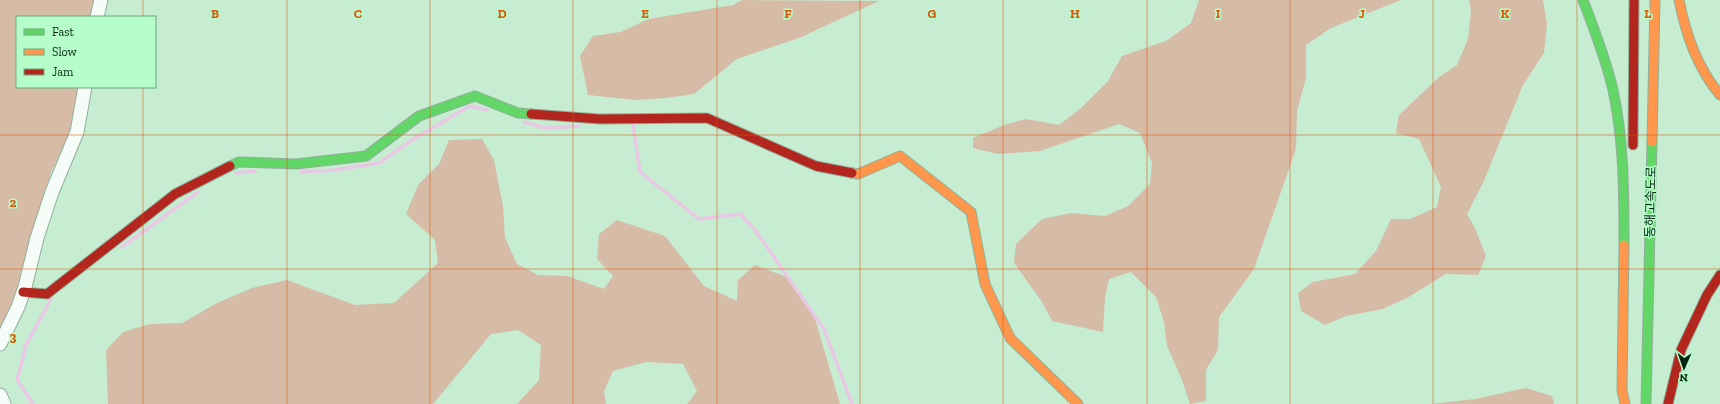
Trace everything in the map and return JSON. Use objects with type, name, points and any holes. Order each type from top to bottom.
[{"type":"main road","points":[[1583,0],[1604,56],[1613,89],[1619,122],[1624,210],[1622,390],[1625,404]]},
{"type":"main road","name":"동해고속도로","points":[[1633,158],[1634,0]]},
{"type":"main road","name":"동해고속도로","points":[[1646,404],[1655,0]]},
{"type":"main road","points":[[1679,0],[1684,28],[1694,57],[1709,83],[1720,95]]},
{"type":"main road","points":[[23,292],[46,294],[175,194],[239,162],[296,164],[366,156],[419,116],[475,96],[518,113],[600,119],[707,118],[816,166],[858,174],[900,156],[971,212],[985,284],[1010,338],[1078,404]]},
{"type":"main road","name":"동해고속도로","points":[[1628,404],[1633,181]]},
{"type":"main road","points":[[1668,404],[1681,350],[1707,295],[1720,275]]},
{"type":"street","points":[[97,16],[101,0]]},
{"type":"street","points":[[0,344],[23,292],[37,238],[52,192],[77,132],[85,88]]},
{"type":"street","points":[[0,395],[4,404]]},
{"type":"shaded area","points":[[0,0],[101,0],[99,16],[16,16],[16,88],[89,88],[86,101],[51,172],[23,269],[15,311],[0,334]]},
{"type":"shaded area","points":[[742,0],[879,1],[799,38],[737,59],[694,94],[635,100],[588,95],[580,56],[593,36],[621,32],[648,19],[733,5]]},
{"type":"shaded area","points":[[1199,0],[1401,0],[1331,28],[1306,45],[1306,78],[1297,111],[1296,149],[1254,269],[1219,317],[1218,350],[1206,370],[1206,401],[1190,404],[1182,380],[1167,346],[1164,322],[1156,297],[1131,272],[1109,279],[1105,298],[1103,332],[1052,321],[1042,302],[1014,263],[1016,244],[1042,219],[1071,213],[1105,216],[1128,206],[1150,184],[1152,163],[1140,133],[1119,124],[1040,151],[998,154],[973,148],[973,138],[1004,125],[1026,119],[1059,125],[1081,108],[1108,81],[1122,56],[1166,41],[1191,23]]},
{"type":"shaded area","points":[[1469,0],[1543,0],[1547,24],[1544,53],[1523,85],[1483,183],[1467,214],[1475,228],[1486,256],[1478,275],[1446,274],[1407,298],[1383,309],[1346,316],[1325,325],[1301,311],[1298,293],[1313,282],[1355,274],[1376,251],[1391,219],[1410,219],[1437,207],[1441,187],[1419,139],[1396,133],[1399,115],[1438,78],[1457,65],[1468,39],[1471,11]]},
{"type":"shaded area","points":[[482,139],[494,160],[503,206],[505,238],[517,264],[538,275],[567,276],[604,289],[613,276],[597,259],[599,234],[617,220],[665,236],[704,286],[737,301],[738,280],[755,265],[787,277],[814,315],[840,404],[687,404],[697,391],[683,364],[646,362],[613,371],[604,391],[606,404],[517,404],[539,380],[541,345],[518,330],[491,334],[433,404],[108,404],[106,350],[123,332],[150,324],[182,323],[217,303],[252,288],[287,280],[355,305],[394,303],[438,263],[435,240],[406,214],[418,185],[439,164],[449,140]]},
{"type":"shaded area","points":[[1526,388],[1552,396],[1554,404],[1431,404],[1475,399]]},
{"type":"waterway","points":[[301,172],[335,170],[379,163],[415,138],[470,106],[487,110]]},
{"type":"waterway","points":[[524,122],[545,128],[579,126]]},
{"type":"waterway","points":[[633,125],[640,172],[699,219],[740,214],[755,230],[824,329],[852,404]]},
{"type":"waterway","points":[[236,173],[255,171]]},
{"type":"waterway","points":[[122,247],[198,192]]},
{"type":"waterway","points":[[33,404],[17,380],[26,345],[51,299]]},
{"type":"traffic: fast","points":[[1583,0],[1600,44],[1617,109],[1623,167],[1624,245]]},
{"type":"traffic: fast","points":[[230,166],[239,162],[296,164],[366,156],[419,116],[475,96],[518,113],[531,114]]},
{"type":"traffic: fast","points":[[1646,404],[1652,142]]},
{"type":"traffic: slow","points":[[1652,142],[1655,0]]},
{"type":"traffic: slow","points":[[1679,0],[1685,26],[1699,62],[1720,95]]},
{"type":"traffic: slow","points":[[852,173],[858,174],[900,156],[971,212],[985,284],[1010,338],[1078,404]]},
{"type":"traffic: slow","points":[[1624,245],[1622,390],[1625,404]]},
{"type":"traffic: jam","points":[[1633,145],[1634,0]]},
{"type":"traffic: jam","points":[[531,114],[600,119],[707,118],[816,166],[852,173]]},
{"type":"traffic: jam","points":[[23,292],[47,294],[175,194],[230,166]]},
{"type":"traffic: jam","points":[[1668,404],[1681,350],[1707,295],[1720,275]]}]
